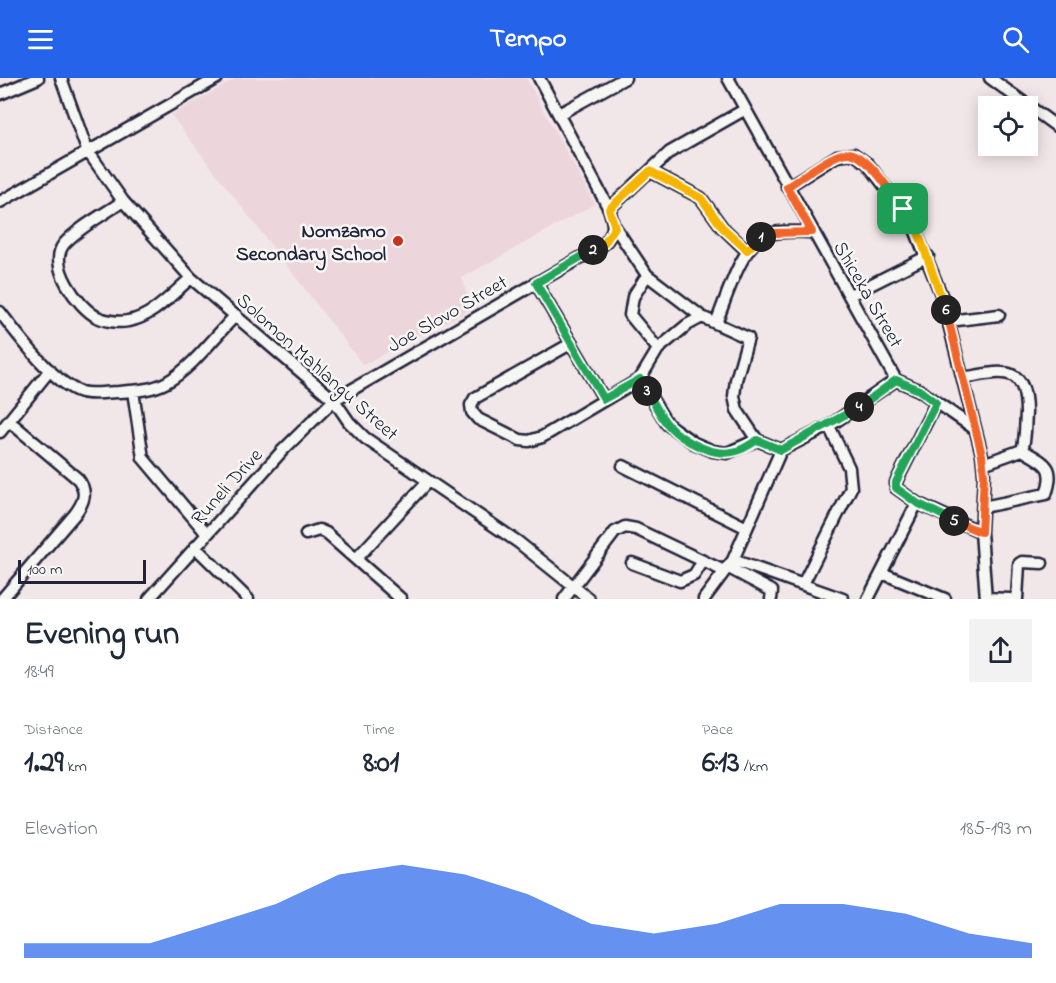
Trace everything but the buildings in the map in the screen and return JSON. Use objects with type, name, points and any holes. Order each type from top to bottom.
[{"type":"street","points":[[0,94],[38,78]]},
{"type":"street","name":"Solomon Mahlangu Street","points":[[61,78],[87,150],[123,201],[191,278],[334,400],[349,422],[365,438],[518,542],[589,599]]},
{"type":"street","points":[[0,202],[87,150],[218,78]]},
{"type":"street","points":[[540,78],[609,209],[615,227],[647,275],[702,317],[749,339],[734,396],[737,410],[757,440],[781,450]]},
{"type":"street","points":[[559,114],[625,78]]},
{"type":"street","name":"Shiceka Street","points":[[728,78],[896,380]]},
{"type":"street","points":[[990,78],[1056,126]]},
{"type":"street","points":[[609,209],[687,141],[744,110]]},
{"type":"street","points":[[787,187],[837,156],[854,154],[868,164],[918,232],[949,321],[983,464],[981,532],[986,598],[1010,599]]},
{"type":"street","points":[[650,171],[701,198],[722,227],[747,250]]},
{"type":"street","points":[[123,201],[64,244],[59,254],[63,275],[85,307],[97,317],[112,321],[126,322],[138,319],[150,313],[191,278]]},
{"type":"street","name":"Joe Slovo Street","points":[[334,400],[604,244],[615,227]]},
{"type":"street","points":[[716,323],[747,250],[767,235],[812,232]]},
{"type":"street","points":[[850,295],[928,256]]},
{"type":"street","points":[[647,275],[633,297],[630,315],[658,349]]},
{"type":"street","points":[[536,283],[604,399]]},
{"type":"street","points":[[0,312],[27,347],[50,370],[80,392],[134,391],[160,385],[175,376],[236,315]]},
{"type":"street","points":[[949,321],[999,315]]},
{"type":"street","points":[[572,343],[475,398],[471,405],[472,412],[478,419],[528,441],[542,437],[640,379],[658,349],[681,329],[702,317]]},
{"type":"street","points":[[2,599],[75,514],[83,503],[85,494],[78,479],[3,425],[50,370]]},
{"type":"street","points":[[963,378],[1007,374],[1020,379],[1026,394],[1022,450]]},
{"type":"street","points":[[640,379],[667,424],[694,443],[714,451],[727,453],[740,450],[757,440]]},
{"type":"street","points":[[704,599],[728,566],[781,450],[829,426],[896,380],[919,390],[975,429]]},
{"type":"street","points":[[134,391],[143,458],[207,534]]},
{"type":"street","name":"Runeli Drive","points":[[149,599],[282,451],[334,400]]},
{"type":"street","points":[[936,403],[896,485],[897,490],[917,503],[981,532]]},
{"type":"street","points":[[804,584],[851,488],[849,468],[829,426]]},
{"type":"street","points":[[983,464],[1022,450]]},
{"type":"street","points":[[983,507],[1046,494],[1052,484],[1053,472],[1049,466],[1022,450]]},
{"type":"street","points":[[623,466],[640,477],[747,528]]},
{"type":"street","points":[[357,558],[428,481]]},
{"type":"street","points":[[868,599],[917,503]]},
{"type":"street","points":[[564,599],[615,532],[625,528],[636,530],[703,561],[804,584],[843,599]]},
{"type":"street","points":[[306,534],[319,530],[326,533],[401,599]]},
{"type":"street","points":[[195,547],[248,599]]},
{"type":"street","points":[[632,563],[680,581],[694,575],[703,561]]},
{"type":"street","points":[[1017,599],[1016,574],[1019,564],[1042,563]]},
{"type":"street","points":[[728,566],[772,591],[771,599]]},
{"type":"street","points":[[882,573],[945,599]]},
{"type":"shaded area","name":"Nomzamo Secondary School","points":[[237,78],[526,78],[595,204],[462,278],[471,309],[363,365],[171,115]]},
{"type":"place","name":"Nomzamo Secondary School","points":[[398,241]]},
{"type":"route","points":[[842,154],[854,154],[868,164],[903,209],[918,232],[942,297],[981,446],[984,475],[981,532],[917,503],[896,488],[896,482],[936,403],[919,390],[896,380],[873,398],[829,426],[781,450],[757,440],[734,452],[718,452],[688,440],[670,427],[640,379],[604,399],[536,283],[604,244],[615,227],[609,209],[650,171],[701,198],[722,227],[747,250],[760,238],[774,233],[812,232],[787,187],[842,154]]}]
